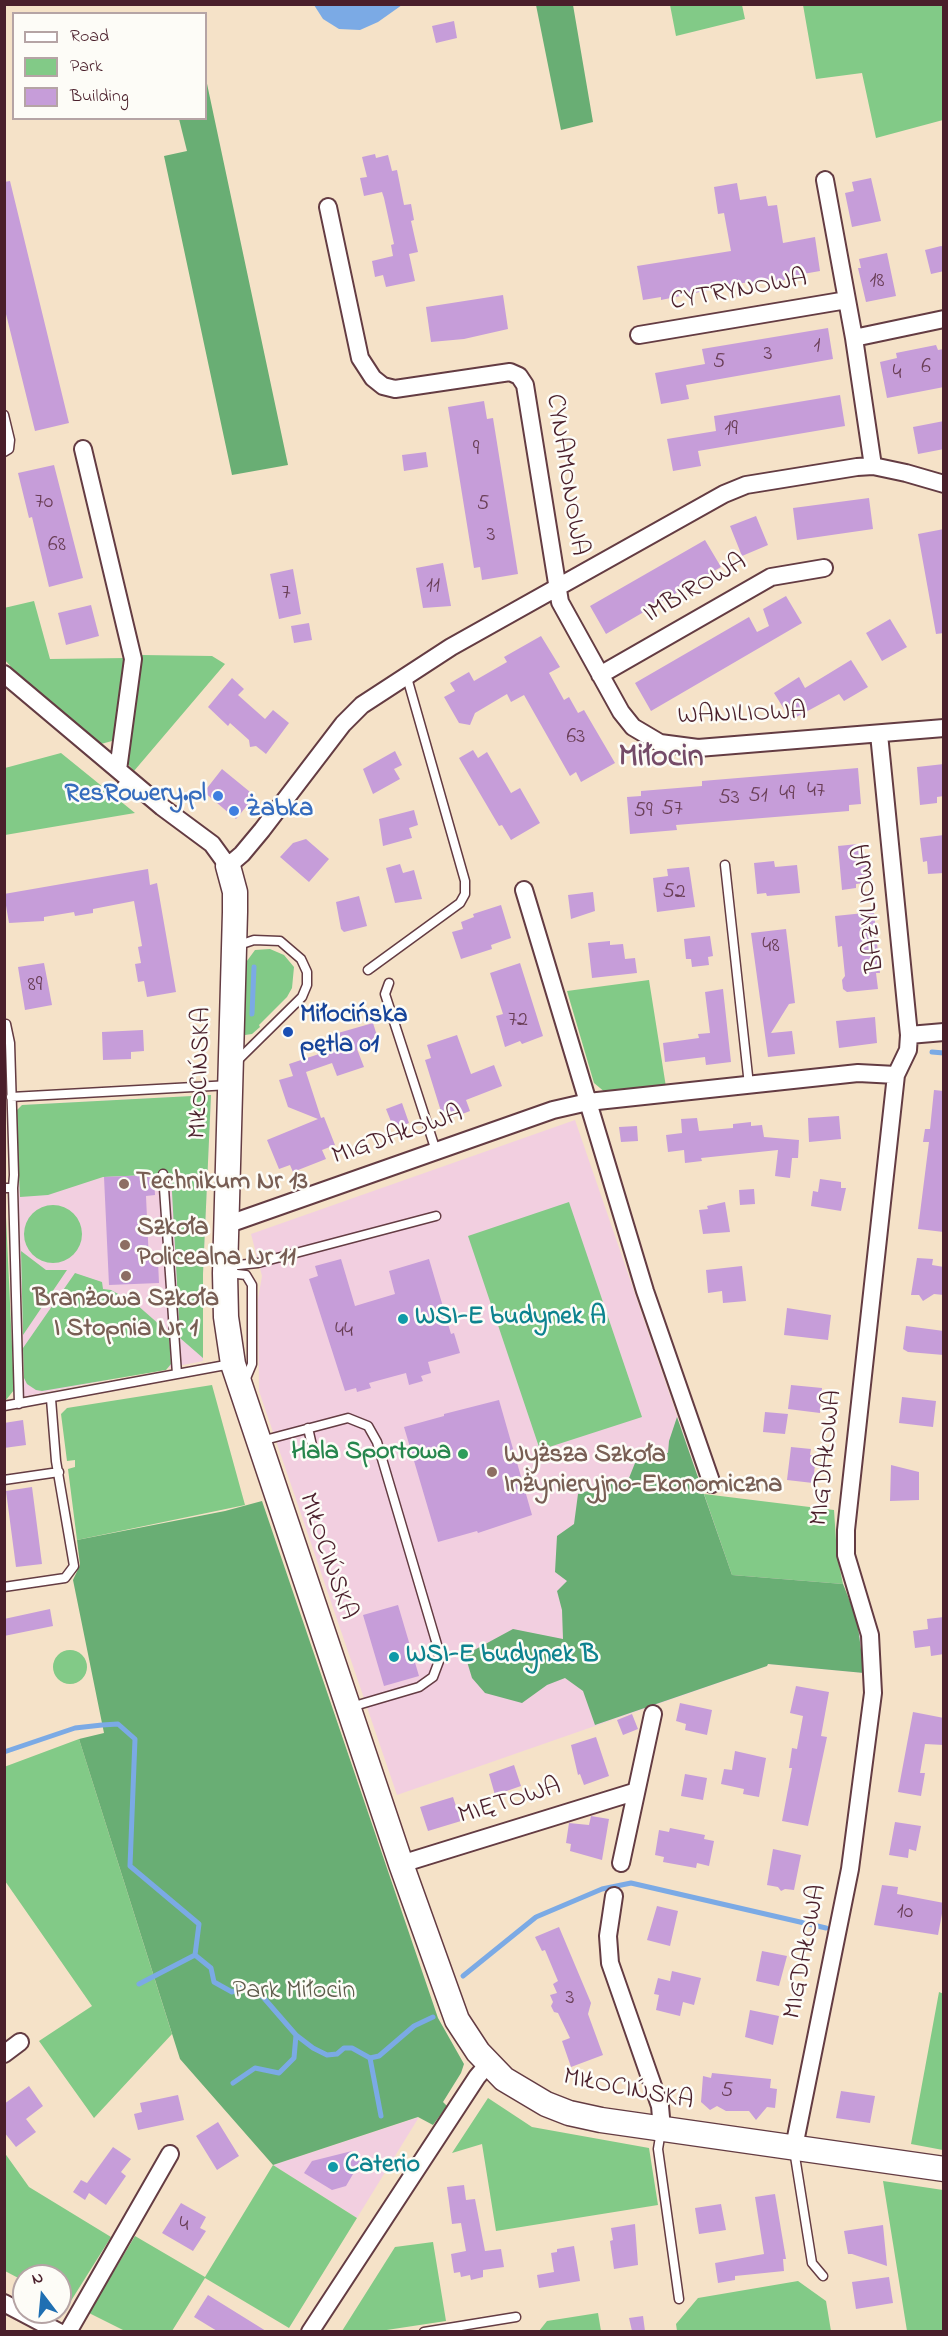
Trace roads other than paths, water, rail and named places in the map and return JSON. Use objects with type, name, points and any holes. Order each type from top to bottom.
[{"type":"street","name":"CYTRYNOWA","points":[[825,180],[854,338],[873,466]]},
{"type":"street","name":"CYNAMONOWA","points":[[328,207],[360,358],[373,378],[383,386],[394,389],[510,372],[519,376],[525,385],[556,589]]},
{"type":"street","name":"CYTRYNOWA","points":[[639,335],[847,300]]},
{"type":"street","points":[[854,338],[944,319]]},
{"type":"street","points":[[83,448],[133,659],[123,774]]},
{"type":"street","points":[[228,866],[242,854],[262,830],[343,724],[362,705],[406,674],[738,488],[873,466],[944,484]]},
{"type":"street","name":"IMBIROWA","points":[[600,675],[771,577],[824,568]]},
{"type":"street","name":"WANILIOWA","points":[[556,589],[560,602],[621,712],[633,726],[649,738],[678,748],[944,728]]},
{"type":"street","name":"MIŁOCIŃSKA","points":[[4,674],[123,774],[212,844],[228,866],[235,892],[225,1270],[226,1317],[233,1364],[257,1442],[401,1864],[457,2020],[488,2064],[523,2093],[546,2104],[601,2120],[944,2169]]},
{"type":"street","name":"BAZYLIOWA","points":[[879,734],[909,1035],[908,1050],[896,1075]]},
{"type":"street","points":[[524,890],[645,1291],[712,1484]]},
{"type":"street","points":[[909,1035],[944,1032]]},
{"type":"street","name":"MIGDAŁOWA","points":[[226,1225],[553,1110],[588,1102],[858,1073],[896,1075],[846,1530],[846,1555],[870,1635],[873,1663],[871,1724],[849,1869],[794,2147]]},
{"type":"street","points":[[621,1863],[634,1792],[653,1714]]},
{"type":"street","name":"MIĘTOWA","points":[[401,1864],[634,1792]]},
{"type":"street","points":[[614,1896],[608,1936],[610,1964],[660,2106],[662,2129]]},
{"type":"street","points":[[4,2054],[20,2042]]},
{"type":"street","points":[[309,2331],[477,2077],[488,2064]]},
{"type":"street","points":[[68,2331],[170,2154]]},
{"type":"street","points":[[4,2303],[59,2331]]},
{"type":"lane","points":[[4,415],[10,440],[9,449],[4,452]]},
{"type":"lane","points":[[368,970],[460,903],[465,894],[465,881],[406,674]]},
{"type":"lane","points":[[112,796],[123,774]]},
{"type":"lane","points":[[725,864],[749,1085]]},
{"type":"lane","points":[[11,1097],[231,1076],[302,997],[307,985],[307,972],[301,959],[280,941],[254,940],[234,946]]},
{"type":"lane","points":[[389,983],[385,994],[436,1151]]},
{"type":"lane","points":[[6,1024],[10,1043],[9,1188],[19,1404]]},
{"type":"lane","points":[[163,1174],[177,1374]]},
{"type":"lane","points":[[225,1270],[436,1216]]},
{"type":"lane","points":[[225,1270],[246,1275],[252,1285],[252,1364],[248,1378],[240,1388]]},
{"type":"lane","points":[[4,1407],[233,1364]]},
{"type":"lane","points":[[4,1587],[65,1578],[71,1573],[75,1560],[59,1472],[51,1399]]},
{"type":"lane","points":[[257,1442],[348,1418],[363,1423],[374,1434],[439,1652],[435,1673],[419,1687],[348,1708]]},
{"type":"lane","points":[[308,1428],[313,1450]]},
{"type":"lane","points":[[4,1480],[59,1472]]},
{"type":"lane","points":[[662,2129],[658,2149],[679,2300]]},
{"type":"lane","points":[[794,2147],[812,2263],[823,2276]]},
{"type":"lane","points":[[424,2331],[516,2318]]},
{"type":"water","points":[[314,5],[402,5],[378,22],[360,30],[339,29],[323,19]]},
{"type":"waterway","points":[[252,1014],[254,967]]},
{"type":"waterway","points":[[932,1052],[944,1053]]},
{"type":"waterway","points":[[4,1752],[75,1728],[102,1725],[118,1724],[135,1739],[130,1866],[199,1924],[195,1955],[211,1968],[214,1982],[232,1992],[245,1987],[263,1997],[296,2035],[313,2048],[327,2055],[337,2054],[344,2048],[352,2048],[370,2058],[379,2056],[414,2026],[433,2017]]},
{"type":"waterway","points":[[463,1976],[536,1917],[602,1889],[631,1883],[826,1928]]},
{"type":"waterway","points":[[139,1984],[195,1955]]},
{"type":"waterway","points":[[233,2083],[255,2068],[279,2073],[294,2058],[296,2035]]},
{"type":"waterway","points":[[370,2058],[381,2116]]},
{"type":"place","name":"ResRowery.pl","points":[[218,796]]},
{"type":"place","name":"Żabka","points":[[234,811]]},
{"type":"place","name":"Miłocińska pętla 01","points":[[288,1032]]},
{"type":"place","name":"Technikum Nr 13","points":[[124,1184]]},
{"type":"place","name":"Szkoła Policealna Nr 11","points":[[125,1245]]},
{"type":"place","name":"Branżowa Szkoła I Stopnia Nr 1","points":[[126,1276]]},
{"type":"place","name":"WSI-E budynek A","points":[[403,1319]]},
{"type":"place","name":"Hala Sportowa","points":[[463,1454]]},
{"type":"place","name":"Wyższa Szkoła Inżynieryjno-Ekonomiczna","points":[[492,1472]]},
{"type":"place","name":"WSI-E budynek B","points":[[394,1657]]},
{"type":"place","name":"Caterio","points":[[333,2167]]},
{"type":"district","name":"Miłocin","points":[[661,760]]},
{"type":"park label","name":"Park Miłocin","points":[[294,1993]]}]
